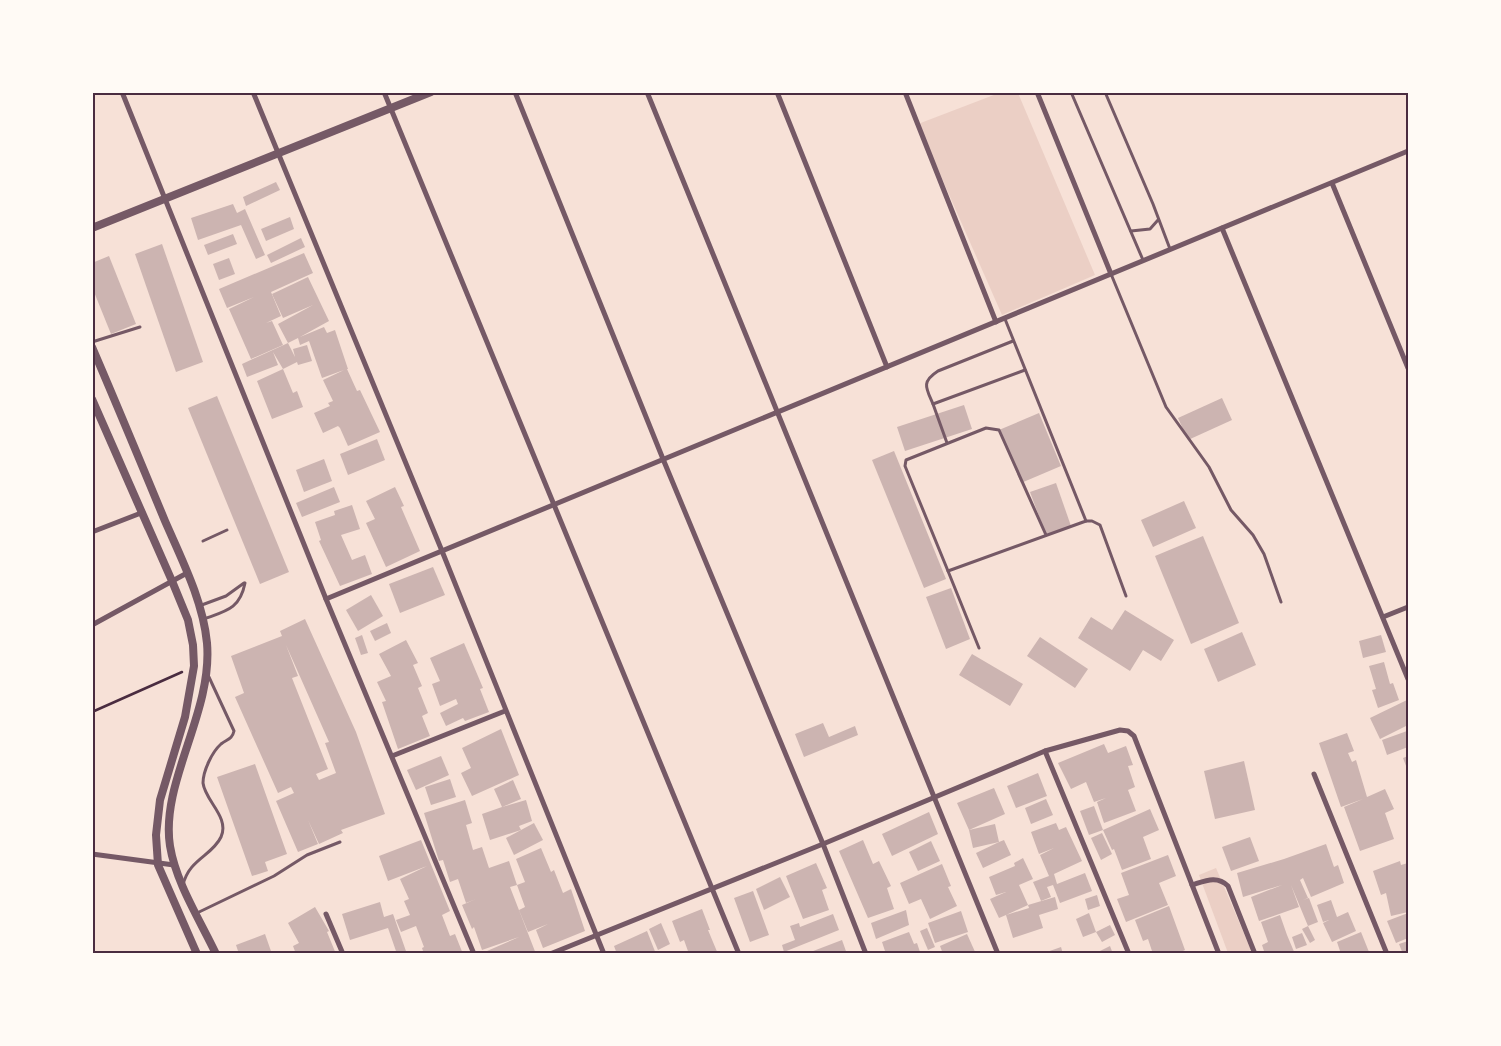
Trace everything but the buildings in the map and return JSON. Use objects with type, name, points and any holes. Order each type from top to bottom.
[{"type":"street","points":[[122,92],[326,599],[474,954]]},
{"type":"street","points":[[253,92],[442,551],[604,954]]},
{"type":"street","points":[[384,92],[739,954]]},
{"type":"street","points":[[92,228],[431,92]]},
{"type":"street","points":[[516,92],[663,459],[823,844],[866,954]]},
{"type":"street","points":[[647,92],[776,413],[998,954]]},
{"type":"street","points":[[777,92],[887,367]]},
{"type":"street","points":[[905,92],[996,322]]},
{"type":"street","points":[[1037,92],[1111,274]]},
{"type":"street","points":[[326,599],[1408,151]]},
{"type":"street","points":[[1332,182],[1408,368]]},
{"type":"street","points":[[1222,228],[1408,679]]},
{"type":"street","points":[[92,347],[187,573],[203,620],[207,642],[206,672],[199,714],[179,776],[170,816],[170,844],[174,865],[216,954]]},
{"type":"street","points":[[92,399],[172,580],[188,620],[194,645],[194,666],[185,717],[160,800],[156,835],[158,865],[197,954]]},
{"type":"street","points":[[92,532],[141,513]]},
{"type":"street","points":[[92,625],[187,573]]},
{"type":"street","points":[[1383,618],[1408,607]]},
{"type":"street","points":[[194,645],[207,642]]},
{"type":"street","points":[[392,756],[505,711]]},
{"type":"street","points":[[550,954],[595,934],[823,844],[1045,751],[1112,731],[1128,732],[1134,736],[1219,954]]},
{"type":"street","points":[[1045,751],[1129,954]]},
{"type":"street","points":[[1314,774],[1387,954]]},
{"type":"street","points":[[92,854],[158,865],[174,865]]},
{"type":"street","points":[[1192,886],[1215,879],[1223,881],[1228,886],[1255,954]]},
{"type":"street","points":[[326,914],[343,954]]},
{"type":"lane","points":[[1072,92],[1143,261]]},
{"type":"lane","points":[[1105,92],[1170,249]]},
{"type":"lane","points":[[1131,231],[1150,229],[1158,220]]},
{"type":"lane","points":[[1111,274],[1166,407],[1209,467],[1231,510],[1253,535],[1264,554],[1281,602]]},
{"type":"lane","points":[[1004,318],[1086,521]]},
{"type":"lane","points":[[92,342],[140,328]]},
{"type":"lane","points":[[947,443],[928,392],[926,384],[928,378],[938,371],[1013,341]]},
{"type":"lane","points":[[933,404],[1025,370]]},
{"type":"lane","points":[[979,648],[905,466],[906,460],[986,428],[999,430],[1046,535]]},
{"type":"lane","points":[[948,571],[1086,521],[1092,521],[1100,525],[1126,596]]},
{"type":"lane","points":[[203,541],[227,530]]},
{"type":"lane","points":[[199,606],[226,596],[245,583],[243,596],[236,604],[203,620]]},
{"type":"lane","points":[[183,886],[186,874],[192,865],[221,836],[223,824],[205,790],[204,777],[215,752],[230,739],[234,731],[206,672]]},
{"type":"lane","points":[[196,913],[274,876],[307,855],[340,842]]},
{"type":"path","points":[[92,712],[194,666]]},
{"type":"shaded area","points":[[999,93],[1018,93],[1095,275],[1002,315],[918,124]]},
{"type":"shaded area","points":[[1216,868],[1251,950],[1243,953],[1228,953],[1199,875]]}]
